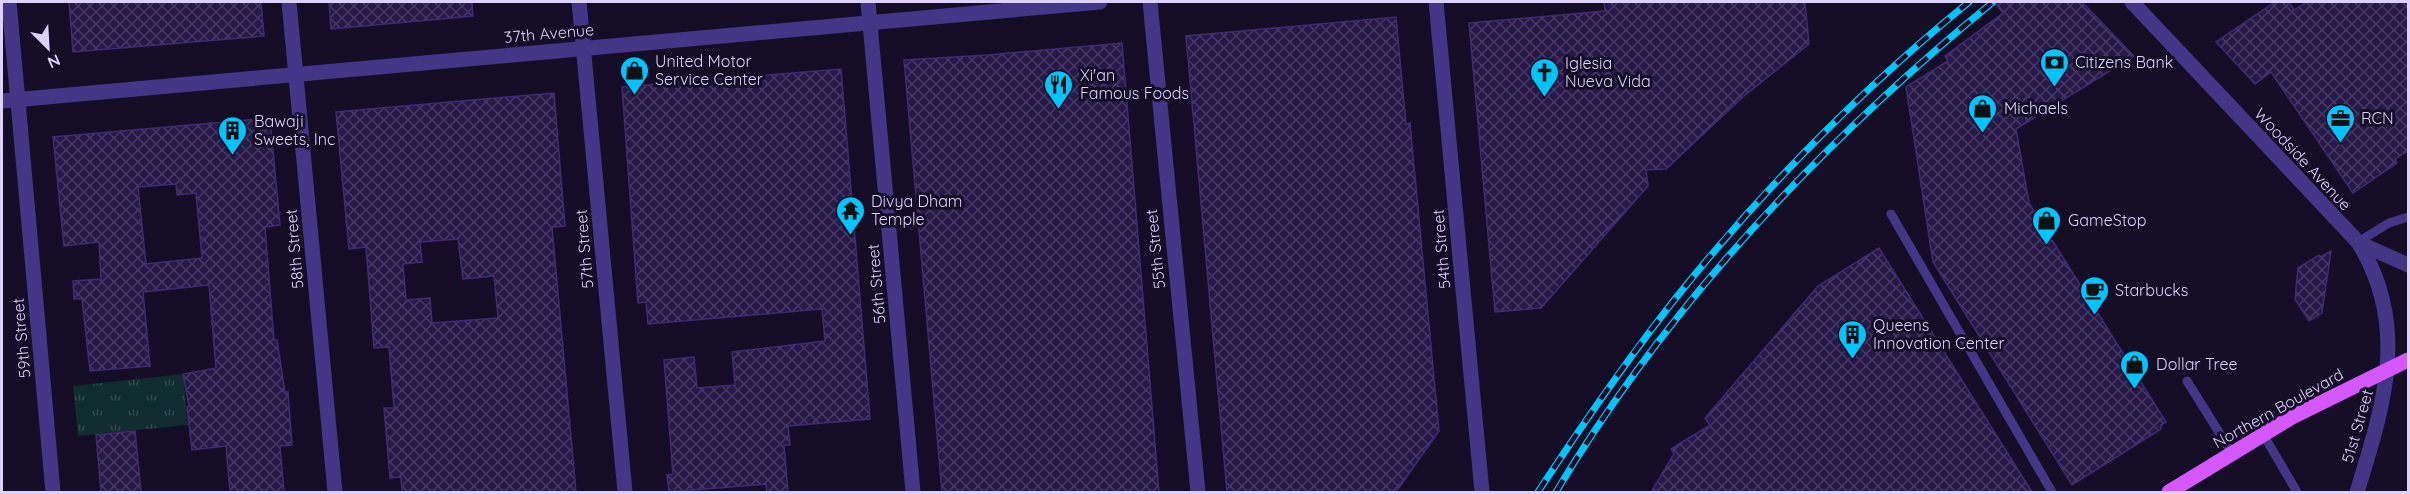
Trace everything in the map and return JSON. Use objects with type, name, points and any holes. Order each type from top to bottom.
[{"type":"main road","name":"Northern Boulevard","points":[[2169,492],[2263,434],[2324,400],[2409,360]]},
{"type":"street","name":"59th Street","points":[[9,2],[53,492]]},
{"type":"street","name":"58th Street","points":[[289,2],[335,492]]},
{"type":"street","name":"57th Street","points":[[579,2],[625,492]]},
{"type":"street","name":"56th Street","points":[[868,2],[913,492]]},
{"type":"street","name":"37th Avenue","points":[[2,101],[1100,2]]},
{"type":"street","name":"55th Street","points":[[1150,2],[1198,492]]},
{"type":"street","name":"54th Street","points":[[1436,2],[1482,492]]},
{"type":"street","name":"Woodside Avenue","points":[[2132,2],[2358,242],[2375,270],[2391,316],[2390,368]]},
{"type":"street","points":[[2358,242],[2409,265]]},
{"type":"street","name":"51st Street","points":[[2357,492],[2383,407],[2390,368]]},
{"type":"lane","points":[[1891,214],[2052,492]]},
{"type":"lane","points":[[2358,242],[2389,223],[2409,217]]},
{"type":"lane","points":[[2187,381],[2232,453]]},
{"type":"lane","points":[[2263,434],[2297,492]]},
{"type":"green space","points":[[183,374],[188,425],[78,436],[73,386]]},
{"type":"building","points":[[69,2],[261,2],[264,36],[73,52]]},
{"type":"building","points":[[329,2],[472,2],[473,16],[331,29]]},
{"type":"building","points":[[1604,2],[1805,2],[1809,44],[1744,96],[1666,169],[1646,170],[1648,186],[1541,308],[1495,312],[1469,23],[1605,11]]},
{"type":"building","points":[[1994,2],[2082,2],[2134,56],[2016,129],[2029,203],[2166,422],[2161,425],[2161,429],[2072,485],[1933,262],[1906,87],[1948,61],[1945,56],[2003,13]]},
{"type":"building","points":[[2275,2],[2289,2],[2294,10],[2307,2],[2409,2],[2409,150],[2395,159],[2397,163],[2353,193],[2271,72],[2255,84],[2216,42]]},
{"type":"building","points":[[1396,17],[1406,124],[1410,123],[1439,431],[1396,492],[1227,492],[1186,36]]},
{"type":"building","points":[[1122,43],[1159,492],[942,492],[904,60]]},
{"type":"building","points":[[841,69],[870,419],[788,426],[790,445],[784,445],[788,492],[767,492],[766,484],[669,492],[667,475],[673,474],[664,360],[694,357],[697,388],[735,385],[732,352],[825,341],[822,309],[648,324],[646,302],[638,303],[622,87]]},
{"type":"building","points":[[554,93],[565,226],[552,227],[576,492],[402,492],[401,477],[390,478],[384,408],[394,408],[389,347],[374,348],[366,247],[349,249],[336,112]],"holes":[[[458,239],[463,279],[494,276],[498,318],[432,323],[430,298],[406,300],[403,264],[422,262],[420,242]]]},
{"type":"building","points":[[270,118],[280,225],[265,227],[274,340],[277,340],[285,392],[288,392],[292,445],[280,446],[284,492],[230,492],[226,446],[192,450],[187,407],[189,406],[183,374],[216,368],[209,285],[143,292],[150,366],[90,371],[82,299],[74,299],[73,281],[101,279],[99,242],[64,246],[53,137]],"holes":[[[176,184],[177,195],[196,193],[202,258],[146,264],[138,187]]]},
{"type":"building","name":"Queens Innovation Center","points":[[1879,248],[2032,492],[1651,492],[1674,454],[1671,449],[1710,425],[1705,418],[1818,286]]},
{"type":"building","points":[[2331,251],[2322,313],[2309,321],[2295,299],[2298,268],[2319,255],[2320,257]]},
{"type":"building","points":[[135,431],[141,492],[101,492],[96,435]]},
{"type":"railway","points":[[1538,492],[1631,356],[1671,304],[1756,204],[1859,99],[1969,2]]},
{"type":"railway","points":[[1556,492],[1600,422],[1648,355],[1753,228],[1869,111],[1993,2]]},
{"type":"place","name":"Citizens Bank","points":[[2054,88]]},
{"type":"place","name":"United Motor Service Center","points":[[634,96]]},
{"type":"place","name":"Iglesia Nueva Vida","points":[[1544,98]]},
{"type":"place","name":"Xi'an Famous Foods","points":[[1059,110]]},
{"type":"place","name":"Michaels","points":[[1983,134]]},
{"type":"place","name":"RCN","points":[[2340,144]]},
{"type":"place","name":"Bawaji Sweets, Inc","points":[[233,156]]},
{"type":"place","name":"Divya Dham Temple","points":[[850,236]]},
{"type":"place","name":"GameStop","points":[[2047,246]]},
{"type":"place","name":"Starbucks","points":[[2094,316]]},
{"type":"place","name":"Queens Innovation Center","points":[[1852,360]]},
{"type":"place","name":"Dollar Tree","points":[[2135,390]]}]
